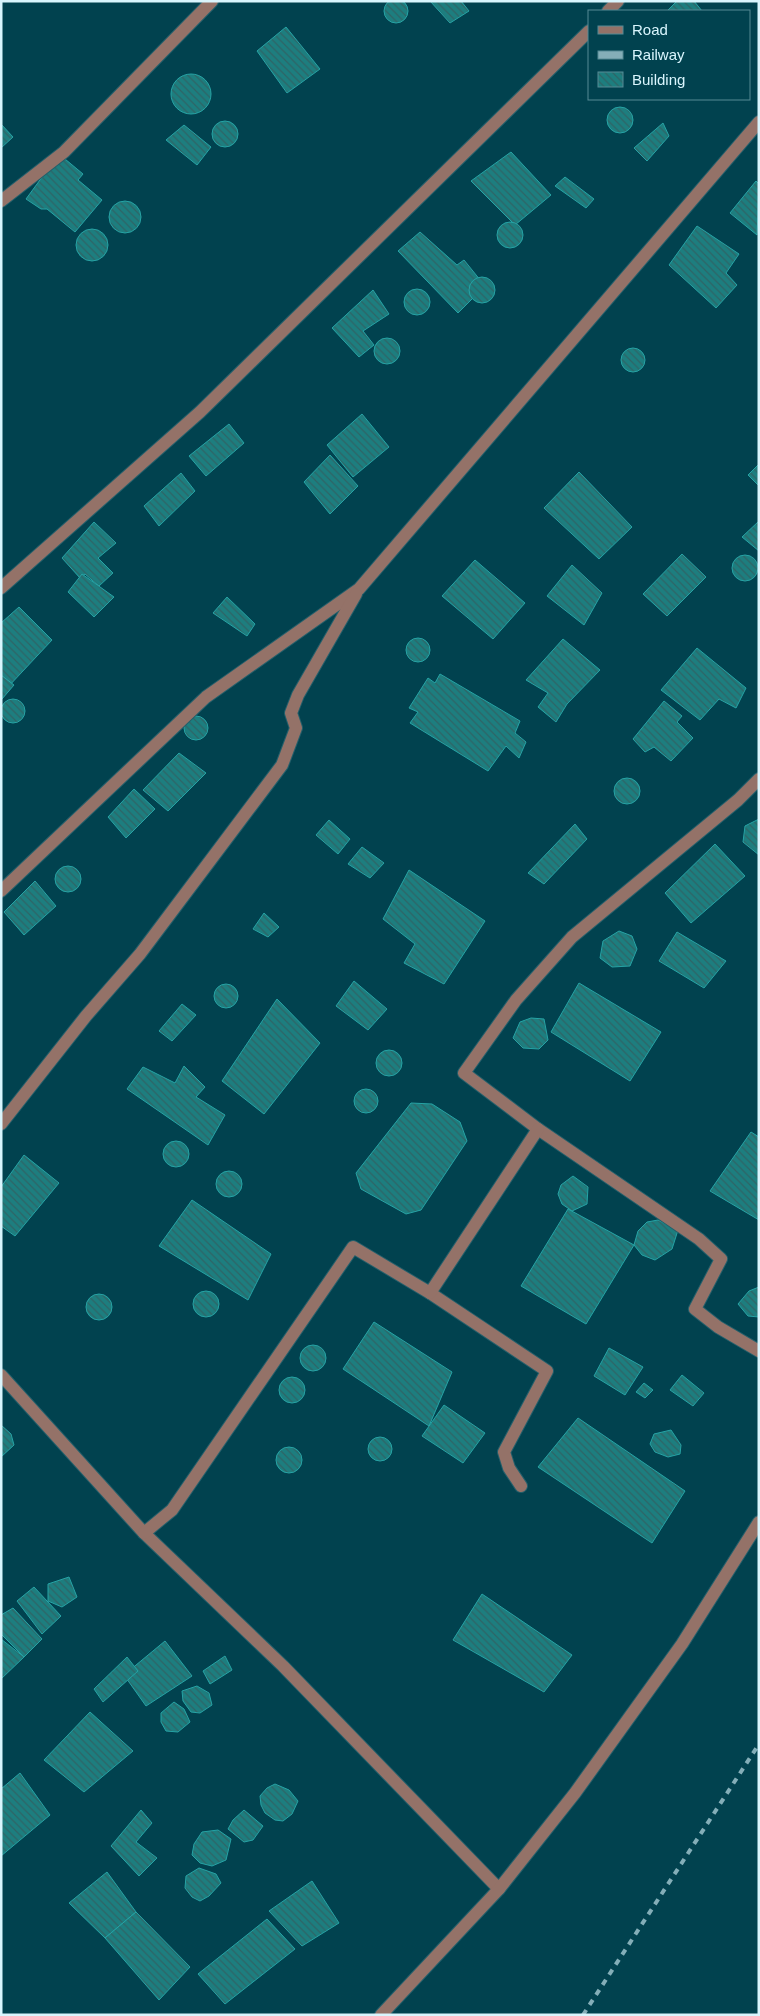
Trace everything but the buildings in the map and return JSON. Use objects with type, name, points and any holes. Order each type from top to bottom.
[{"type":"street","points":[[1,201],[64,152],[212,1]]},
{"type":"street","points":[[609,10],[618,1]]},
{"type":"street","points":[[1,588],[200,412],[588,32]]},
{"type":"street","points":[[1,1124],[86,1016],[140,954],[282,765],[296,728],[291,713],[298,695],[359,589],[759,122]]},
{"type":"street","points":[[1,891],[206,697],[359,589]]},
{"type":"street","points":[[759,779],[738,800],[572,937],[516,1000],[464,1073],[538,1129],[699,1239],[720,1259],[694,1309],[718,1327],[759,1351]]},
{"type":"street","points":[[430,1293],[538,1129]]},
{"type":"street","points":[[144,1533],[172,1510],[352,1247],[430,1293],[547,1371],[504,1452],[509,1468],[521,1486]]},
{"type":"street","points":[[1,1374],[144,1533],[283,1666],[499,1889]]},
{"type":"street","points":[[381,2015],[499,1889],[576,1793],[682,1644],[759,1522]]},
{"type":"railway","points":[[583,2015],[759,1744]]}]
